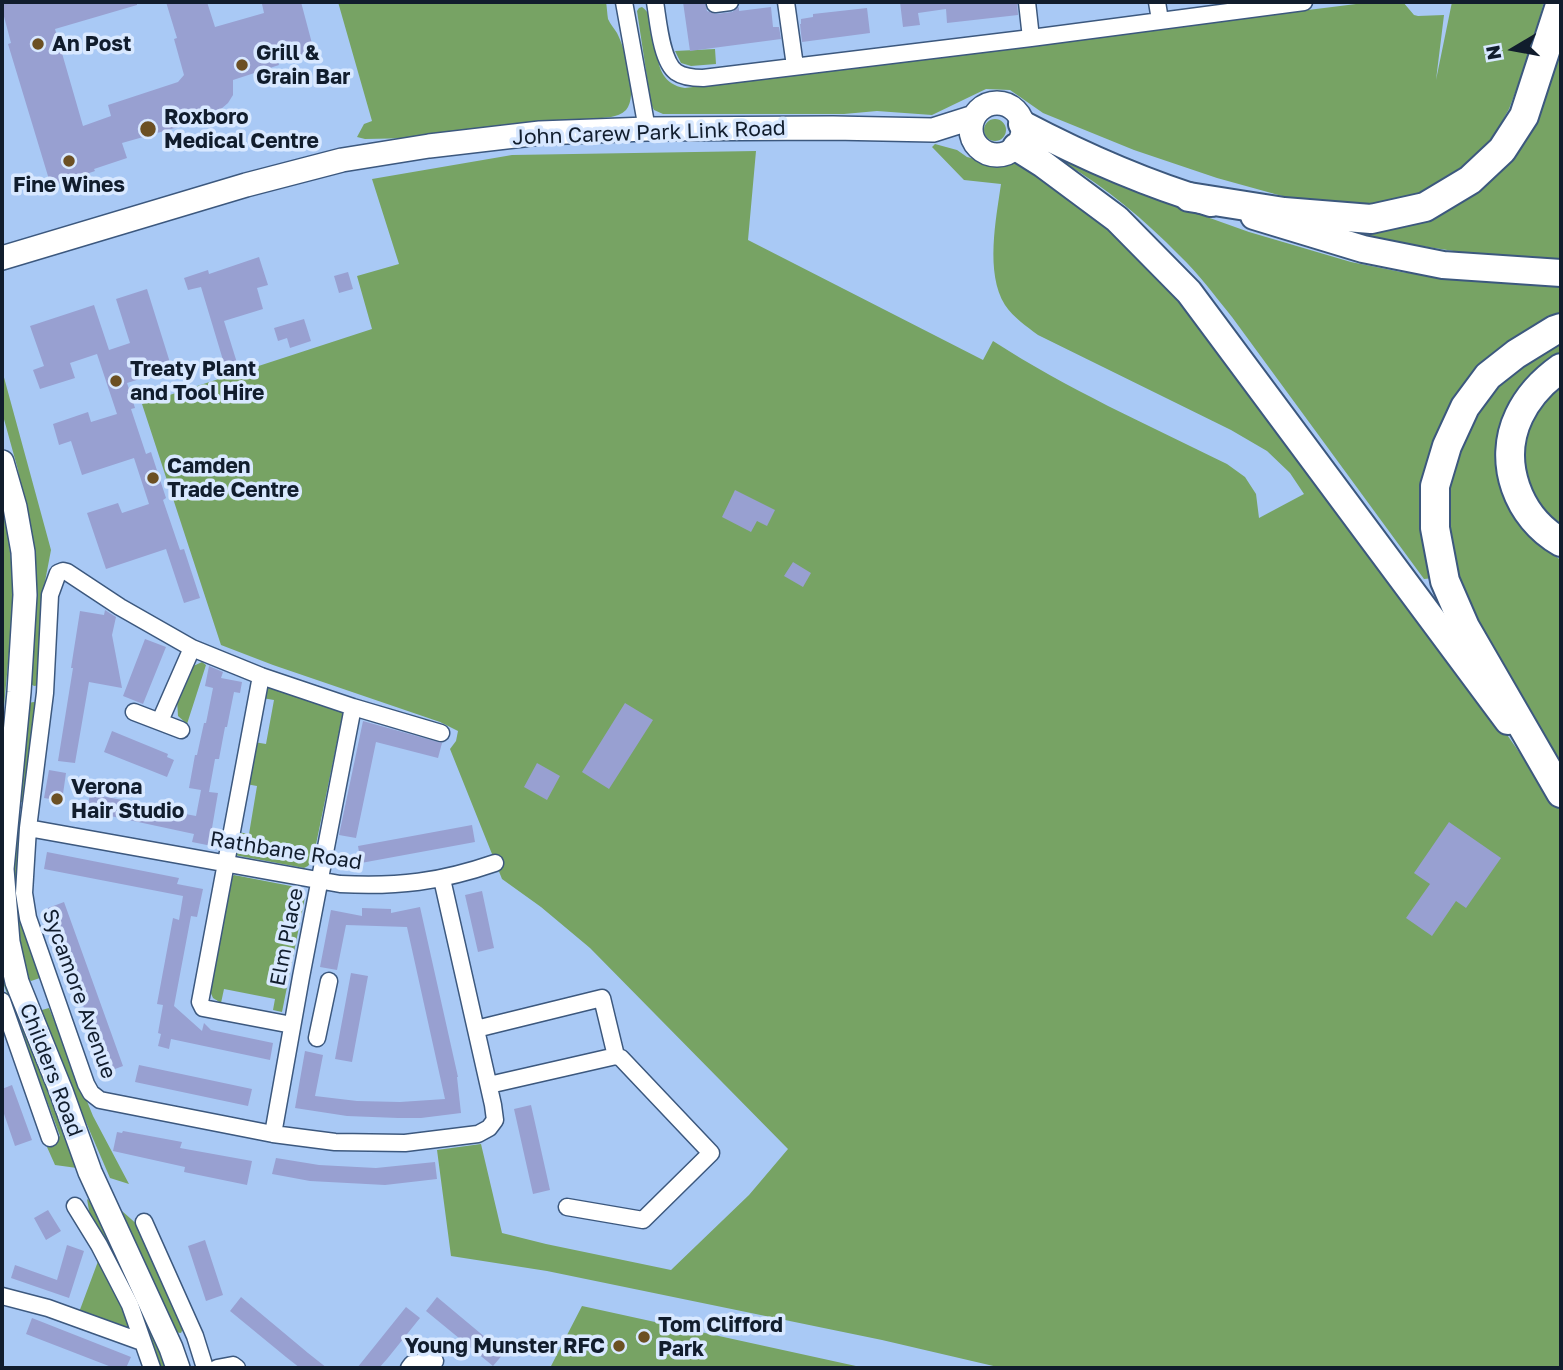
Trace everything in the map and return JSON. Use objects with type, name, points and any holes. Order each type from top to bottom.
[{"type":"highway","points":[[1189,197],[1284,212],[1371,219],[1425,207],[1470,180],[1502,150],[1524,116],[1561,2]]},
{"type":"highway","points":[[1019,135],[1099,160],[1189,197],[1363,249],[1443,265],[1561,273]]},
{"type":"highway","points":[[1019,135],[1043,164],[1117,219],[1189,292],[1561,793]]},
{"type":"highway","points":[[1561,328],[1516,354],[1488,376],[1465,407],[1447,446],[1435,486],[1435,528],[1445,581],[1465,627],[1561,793]]},
{"type":"highway","points":[[1561,368],[1524,407],[1515,425],[1510,456],[1515,487],[1525,508],[1542,529],[1561,542]]},
{"type":"main road","points":[[993,104],[1014,110],[1019,135],[1009,152],[993,155],[981,150],[971,132],[974,117],[985,106],[993,104]]},
{"type":"main road","name":"John Carew Park Link Road","points":[[3,258],[246,185],[363,156],[429,146],[540,134],[647,129],[933,130],[974,117]]},
{"type":"main road","name":"John Carew Park Link Road","points":[[933,130],[977,146]]},
{"type":"main road","name":"Childers Road","points":[[2,462],[15,507],[23,552],[25,595],[19,692],[4,817],[2,869],[8,942],[17,982],[13,1001],[61,1091],[100,1195],[174,1358]]},
{"type":"street","points":[[624,2],[647,129]]},
{"type":"street","points":[[655,2],[662,45],[671,66],[683,75],[703,78],[1298,2]]},
{"type":"street","points":[[786,2],[795,66]]},
{"type":"street","points":[[1027,2],[1031,37]]},
{"type":"street","points":[[1157,2],[1160,20]]},
{"type":"street","name":"Sycamore Avenue","points":[[192,648],[132,615],[63,571],[58,573],[50,595],[46,693],[24,877],[26,906],[86,1084],[95,1098],[273,1134],[335,1142],[418,1142],[478,1134],[489,1128],[495,1114],[442,879]]},
{"type":"street","points":[[160,721],[192,648],[261,676],[441,733]]},
{"type":"street","points":[[261,676],[200,1002],[202,1007],[292,1025]]},
{"type":"street","points":[[19,692],[46,693]]},
{"type":"street","name":"Elm Place","points":[[273,1134],[353,707]]},
{"type":"street","points":[[134,712],[181,730]]},
{"type":"street","name":"Rathbane Road","points":[[28,828],[340,884],[390,886],[442,879],[495,863]]},
{"type":"street","points":[[317,1038],[328,981]]},
{"type":"street","points":[[50,1138],[13,1001],[53,990]]},
{"type":"street","points":[[476,1029],[602,998],[615,1056]]},
{"type":"street","points":[[296,1002],[323,1007]]},
{"type":"street","points":[[489,1085],[615,1056],[621,1058],[711,1153],[643,1220],[567,1207]]},
{"type":"street","points":[[75,1206],[130,1305],[152,1368]]},
{"type":"street","points":[[144,1222],[195,1336],[205,1368]]},
{"type":"street","points":[[2,1296],[48,1308],[142,1342]]},
{"type":"street","points":[[174,1358],[195,1336]]},
{"type":"street","points":[[409,1368],[412,1364],[435,1361]]},
{"type":"street","points":[[218,1368],[233,1365],[237,1368]]},
{"type":"green space","points":[[338,2],[606,2],[608,19],[617,33],[627,60],[631,83],[630,103],[626,110],[611,117],[415,138],[357,137],[364,124],[372,121]]},
{"type":"green space","points":[[1372,2],[1403,2],[1418,16],[1444,15],[1436,80],[1452,2],[1544,2],[1530,53],[1509,109],[1482,152],[1469,165],[1418,196],[1380,206],[1293,199],[1217,178],[1134,150],[1043,113],[1010,90],[986,89],[932,115],[877,111],[844,114],[663,114],[654,110],[651,104],[637,11],[642,7],[649,15],[659,64],[664,75],[672,83],[685,88]]},
{"type":"green space","points":[[1561,30],[1561,259],[1513,260],[1362,237],[1367,227],[1467,195]]},
{"type":"green space","points":[[715,49],[716,64],[691,66],[681,63],[675,51]]},
{"type":"green space","points":[[995,119],[1003,122],[1006,130],[1003,138],[995,141],[987,138],[984,130],[987,122]]},
{"type":"green space","points":[[935,144],[979,160],[1017,159],[1082,204],[1174,289],[1466,676],[1561,812],[1561,1368],[1002,1368],[882,1340],[547,1271],[451,1256],[437,1150],[481,1144],[502,1233],[671,1270],[749,1195],[788,1149],[590,948],[502,879],[450,749],[456,741],[458,731],[440,722],[221,645],[142,404],[372,329],[357,276],[399,264],[372,179],[512,155],[756,151],[748,240],[983,360],[993,341],[1079,391],[1227,464],[1245,477],[1256,494],[1259,518],[1304,494],[1290,473],[1267,451],[1231,430],[1038,335],[1016,318],[1005,305],[995,278],[994,246],[1001,184],[964,180],[932,147]]},
{"type":"green space","points":[[1066,160],[1165,202],[1249,232],[1351,262],[1448,278],[1561,285],[1561,317],[1460,398],[1434,578],[1424,579],[1232,317],[1193,270],[1139,217],[1065,163]]},
{"type":"green space","points":[[1561,336],[1561,357],[1500,483],[1523,528],[1561,560],[1561,777],[1484,646],[1442,544],[1449,455],[1482,394]]},
{"type":"green space","points":[[2,370],[51,550],[43,592],[40,685],[34,686],[28,682],[34,573],[18,470],[2,412]]},
{"type":"green space","points":[[1561,374],[1561,536],[1543,522],[1516,453],[1549,385]]},
{"type":"green space","points":[[2,494],[15,588],[2,728]]},
{"type":"green space","points":[[202,662],[206,665],[187,724],[178,716],[177,700],[191,667]]},
{"type":"green space","points":[[267,685],[344,708],[313,859],[304,868],[234,855],[238,832],[249,834],[257,786],[246,784],[254,742],[266,744],[274,700],[262,698]]},
{"type":"green space","points":[[27,703],[39,703],[26,803],[16,801]]},
{"type":"green space","points":[[15,817],[24,819],[15,905],[40,978],[31,981],[26,976],[12,886]]},
{"type":"green space","points":[[234,875],[296,887],[301,889],[305,897],[282,1012],[273,1010],[275,999],[224,989],[221,1003],[213,998],[209,989],[230,879]]},
{"type":"green space","points":[[2,960],[77,1168],[55,1165],[47,1147],[60,1136],[2,980]]},
{"type":"green space","points":[[49,1008],[93,1116],[129,1184],[110,1178],[38,1011]]},
{"type":"green space","points":[[87,1199],[101,1210],[167,1368],[158,1368],[91,1222]]},
{"type":"green space","points":[[122,1211],[140,1227],[185,1324],[181,1333],[173,1332]]},
{"type":"green space","points":[[100,1256],[133,1328],[130,1333],[78,1315]]},
{"type":"green space","name":"Tom Clifford Park","points":[[582,1306],[865,1368],[550,1368]]},
{"type":"building","points":[[2,2],[137,2],[137,5],[55,29],[83,126],[111,116],[108,105],[178,82],[184,75],[166,2],[207,2],[215,27],[264,13],[262,4],[301,2],[314,51],[233,80],[233,95],[221,109],[187,116],[189,124],[122,143],[127,158],[51,186],[8,44],[11,43]]},
{"type":"building","points":[[683,2],[705,2],[707,11],[716,14],[732,12],[739,7],[739,11],[771,7],[773,27],[779,27],[781,39],[690,51]]},
{"type":"building","points":[[900,2],[1017,2],[1018,15],[947,23],[946,9],[918,13],[920,25],[903,27]]},
{"type":"building","points":[[867,8],[870,33],[802,42],[801,19],[813,17],[813,14]]},
{"type":"building","points":[[259,257],[268,285],[257,288],[263,309],[224,321],[238,366],[226,370],[201,287],[188,290],[184,278],[208,270],[209,274]]},
{"type":"building","points":[[348,272],[353,289],[339,293],[334,276]]},
{"type":"building","points":[[147,289],[172,369],[127,383],[135,408],[131,409],[146,454],[151,452],[166,498],[163,500],[180,550],[184,549],[200,598],[184,603],[166,549],[106,569],[87,513],[118,503],[122,513],[149,504],[134,458],[82,475],[71,441],[59,445],[53,424],[88,412],[91,422],[117,414],[97,354],[70,363],[75,378],[40,389],[33,370],[44,366],[30,326],[94,305],[109,350],[130,343],[116,299]]},
{"type":"building","points":[[304,319],[311,341],[290,348],[287,338],[278,341],[274,328]]},
{"type":"building","points":[[735,490],[775,510],[767,526],[757,521],[751,532],[722,517]]},
{"type":"building","points":[[793,562],[811,573],[803,587],[784,576]]},
{"type":"building","points":[[105,610],[116,617],[112,635],[122,688],[89,682],[75,763],[58,761],[80,611],[104,615]]},
{"type":"building","points":[[145,639],[166,647],[143,704],[123,696]]},
{"type":"building","points":[[209,666],[223,672],[221,678],[242,682],[240,693],[234,692],[219,759],[215,759],[209,792],[218,793],[212,846],[192,842],[194,834],[87,811],[90,794],[196,816],[201,790],[189,788],[213,688],[205,686]]},
{"type":"building","points":[[625,703],[653,720],[609,789],[582,772]]},
{"type":"building","points":[[363,721],[442,743],[438,758],[376,742],[356,838],[339,835]]},
{"type":"building","points":[[112,731],[168,754],[167,757],[174,760],[167,777],[104,752]]},
{"type":"building","points":[[537,763],[560,776],[547,800],[524,787]]},
{"type":"building","points":[[49,770],[66,773],[62,801],[44,798]]},
{"type":"building","points":[[1449,822],[1501,858],[1466,908],[1456,901],[1432,936],[1406,918],[1430,884],[1414,873]]},
{"type":"building","points":[[472,825],[475,842],[361,863],[358,846]]},
{"type":"building","points":[[47,852],[179,878],[177,884],[203,889],[197,917],[191,916],[174,1006],[202,1031],[204,1023],[211,1030],[273,1043],[270,1060],[171,1039],[169,1049],[158,1046],[163,1005],[157,1004],[173,918],[179,920],[183,896],[44,869]]},
{"type":"building","points":[[482,891],[494,948],[478,952],[465,895]]},
{"type":"building","points":[[64,902],[123,1066],[107,1072],[48,908]]},
{"type":"building","points":[[420,907],[458,1077],[461,1113],[398,1118],[347,1116],[295,1108],[305,1051],[323,1055],[315,1096],[400,1102],[445,1099],[407,927],[346,925],[337,970],[320,967],[331,910],[362,916],[362,908],[391,909],[391,913]]},
{"type":"building","points":[[351,973],[368,976],[352,1062],[335,1059]]},
{"type":"building","points":[[139,1065],[252,1089],[248,1106],[135,1082]]},
{"type":"building","points":[[12,1085],[32,1140],[15,1146],[2,1108],[2,1089]]},
{"type":"building","points":[[531,1105],[550,1190],[533,1194],[514,1109]]},
{"type":"building","points":[[117,1132],[182,1142],[180,1148],[252,1161],[247,1185],[184,1172],[185,1167],[113,1151]]},
{"type":"building","points":[[276,1158],[319,1165],[376,1168],[435,1162],[437,1179],[385,1185],[310,1181],[272,1174]]},
{"type":"building","points":[[48,1210],[61,1231],[46,1240],[34,1218]]},
{"type":"building","points":[[205,1240],[223,1295],[206,1301],[188,1246]]},
{"type":"building","points":[[67,1245],[84,1251],[69,1298],[11,1278],[15,1265],[57,1280]]},
{"type":"building","points":[[241,1297],[327,1368],[300,1368],[230,1311]]},
{"type":"building","points":[[437,1297],[504,1353],[493,1366],[426,1311]]},
{"type":"building","points":[[406,1307],[420,1318],[379,1368],[357,1368]]},
{"type":"building","points":[[32,1318],[131,1357],[126,1368],[114,1368],[26,1334]]},
{"type":"place","name":"An Post","points":[[38,44]]},
{"type":"place","name":"Grill & Grain Bar","points":[[242,65]]},
{"type":"place","name":"Roxboro Medical Centre","points":[[148,129]]},
{"type":"place","name":"Fine Wines","points":[[69,161]]},
{"type":"place","name":"Treaty Plant and Tool Hire","points":[[116,381]]},
{"type":"place","name":"Camden Trade Centre","points":[[153,478]]},
{"type":"place","name":"Verona Hair Studio","points":[[57,799]]},
{"type":"place","name":"Tom Clifford Park","points":[[644,1337]]},
{"type":"place","name":"Young Munster RFC","points":[[619,1346]]}]
